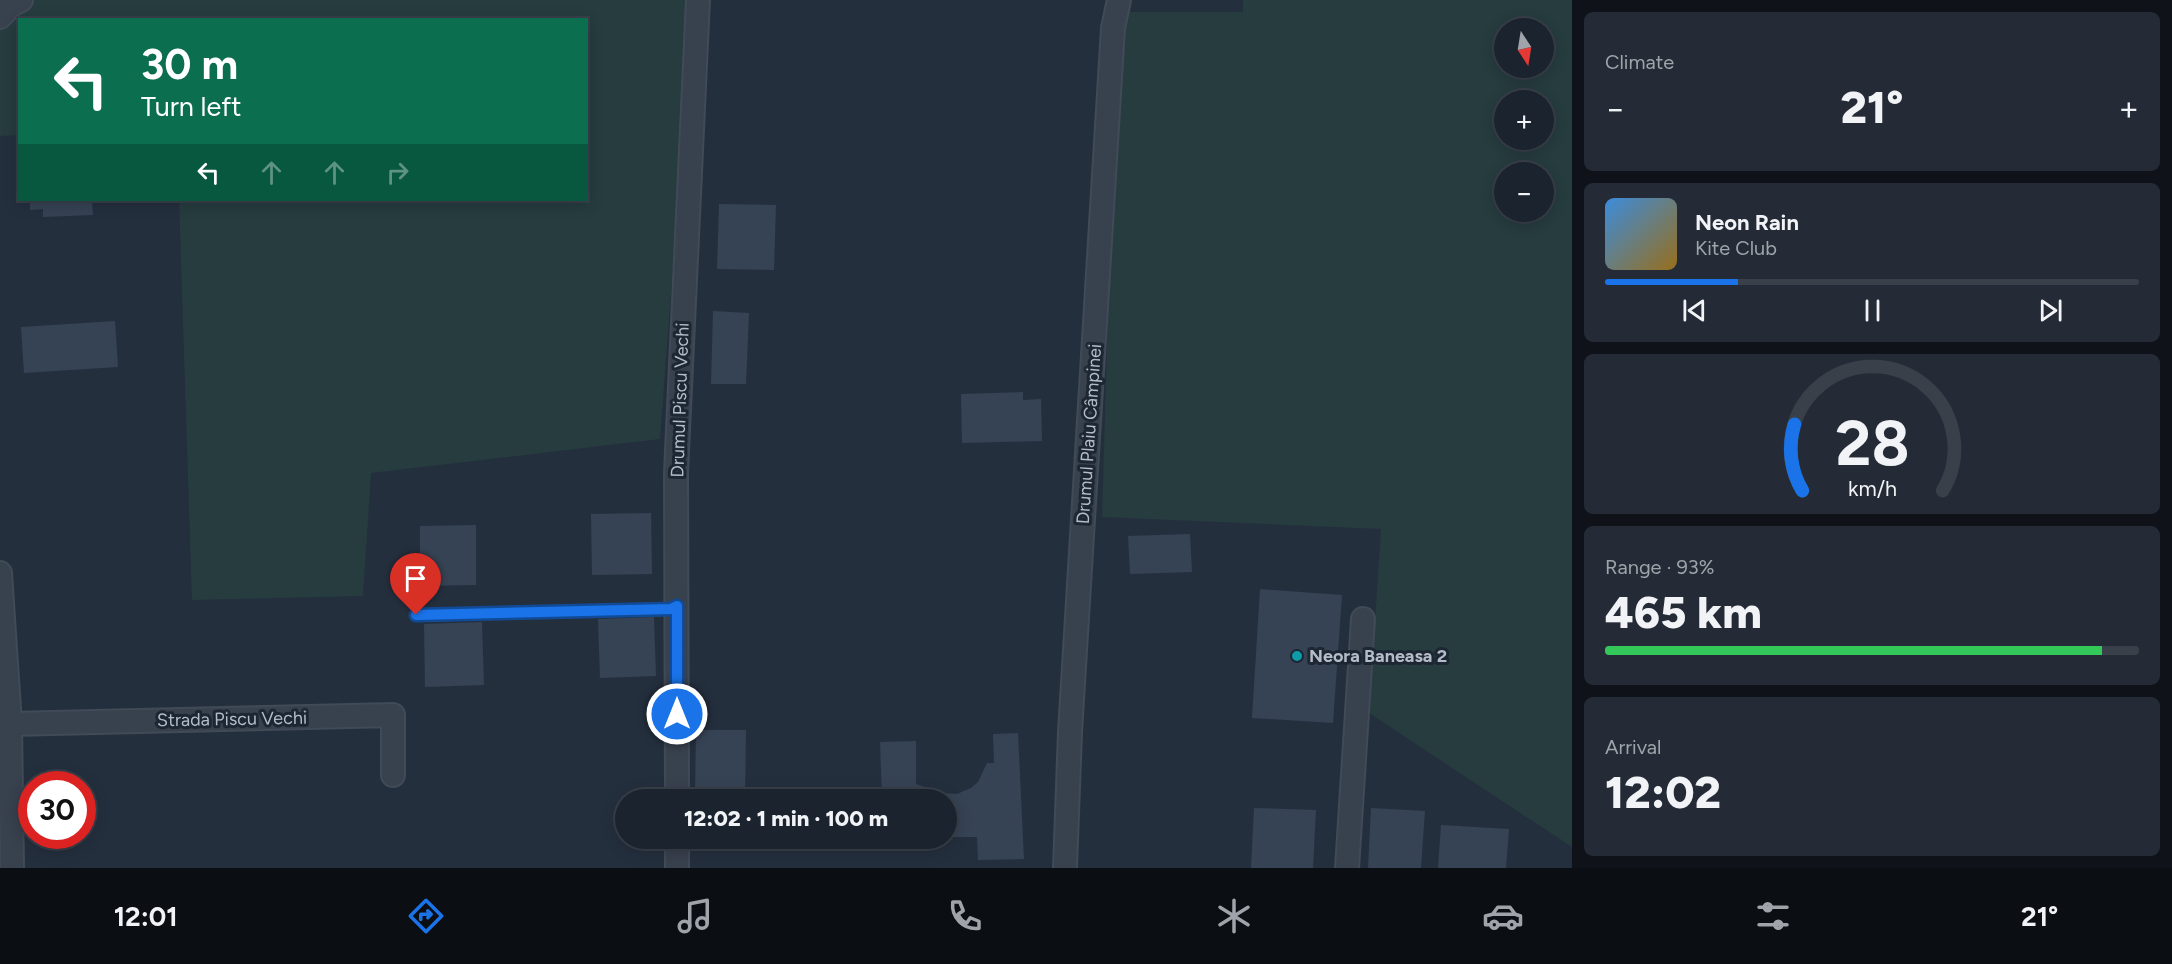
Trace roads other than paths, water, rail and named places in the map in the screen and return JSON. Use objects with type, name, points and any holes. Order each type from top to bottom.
[{"type":"street","name":"Drumul Piscu Vechi","points":[[677,789],[676,473],[698,0]]},
{"type":"street","name":"Drumul Plaiu Câmpinei","points":[[1065,868],[1070,732],[1113,28],[1119,0]]},
{"type":"street","points":[[0,573],[10,724],[12,868]]},
{"type":"street","points":[[1347,868],[1363,619]]},
{"type":"street","name":"Strada Piscu Vechi","points":[[10,724],[393,715],[393,775]]},
{"type":"street","points":[[677,849],[677,868]]},
{"type":"lane","points":[[416,615],[671,609],[677,606]]},
{"type":"place","name":"Neora Baneasa 2","points":[[1297,656]]}]
